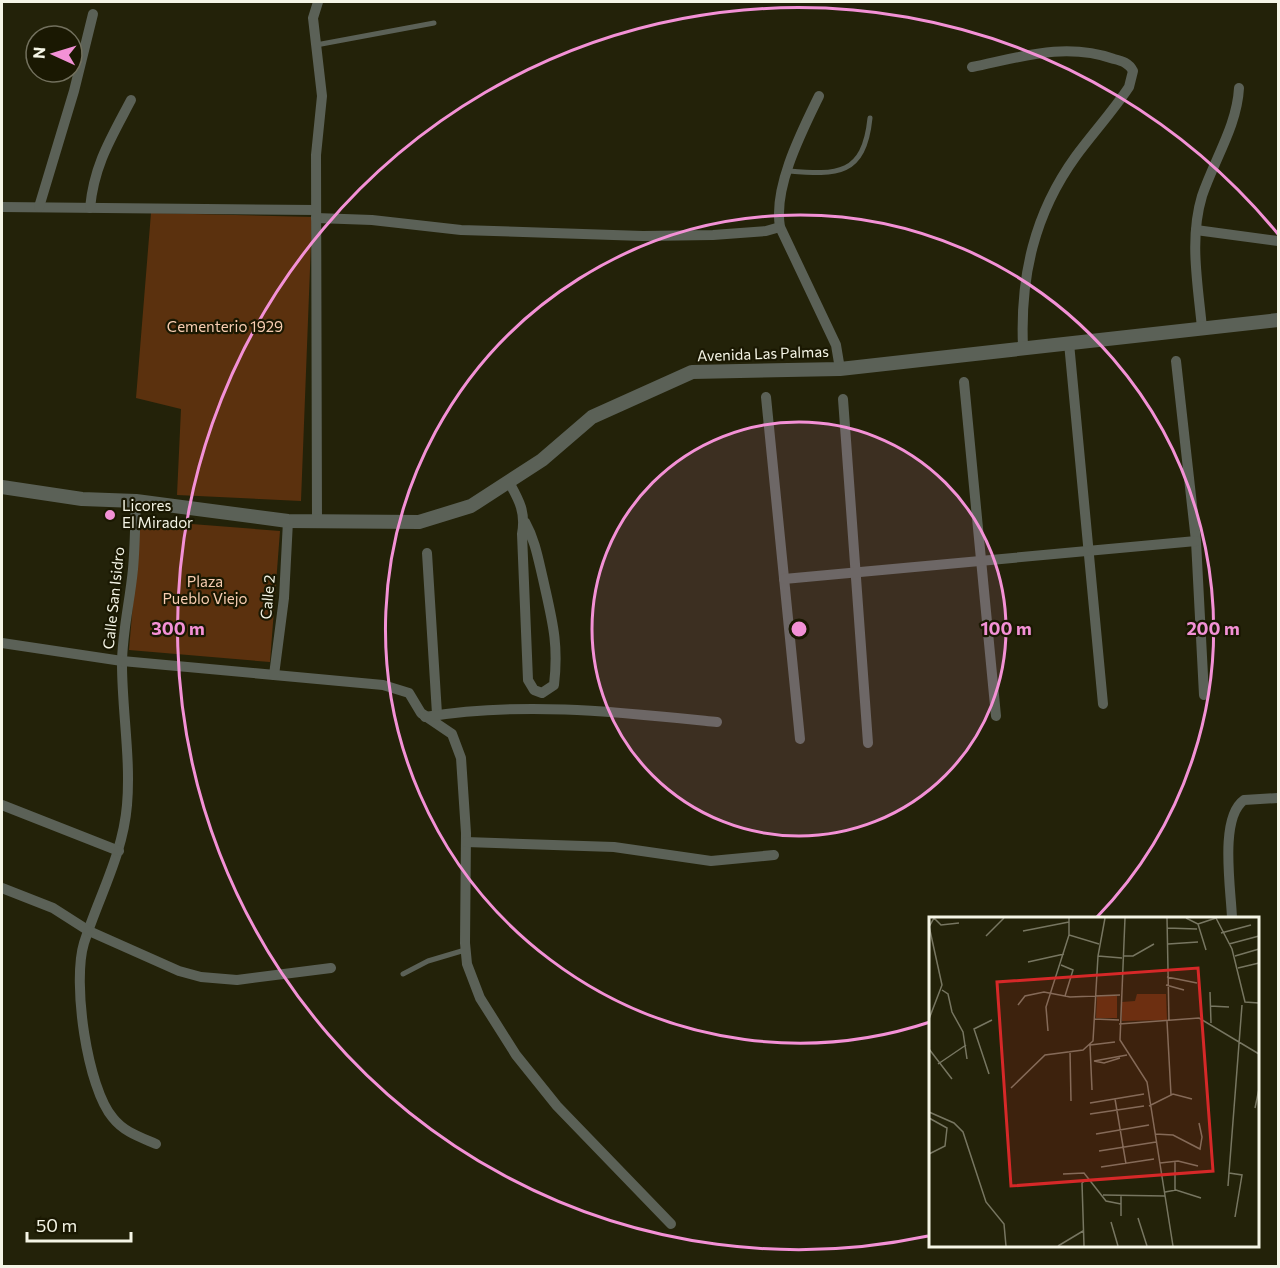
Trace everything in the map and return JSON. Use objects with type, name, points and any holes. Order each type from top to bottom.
[{"type":"street","points":[[317,520],[316,155],[322,96],[313,18],[318,2]]},
{"type":"street","points":[[39,207],[74,91],[93,14]]},
{"type":"street","points":[[972,67],[1047,50],[1061,50],[1108,57],[1126,63],[1133,71],[1129,87],[1064,174],[1034,234],[1023,297],[1023,347]]},
{"type":"street","points":[[1202,328],[1195,259],[1196,230],[1202,196],[1234,115],[1239,88]]},
{"type":"street","points":[[819,96],[778,205],[780,226],[836,345],[840,369]]},
{"type":"street","points":[[90,208],[99,159],[131,100]]},
{"type":"street","points":[[2,207],[316,214],[461,231],[643,236],[713,235],[766,231],[780,226]]},
{"type":"street","points":[[1196,230],[1278,241]]},
{"type":"street","name":"Avenida Las Palmas","points":[[2,487],[82,499],[136,501],[288,521],[419,522],[471,506],[542,460],[592,417],[692,372],[840,369],[1278,320]]},
{"type":"street","points":[[1069,342],[1103,704]]},
{"type":"street","points":[[1176,361],[1196,541],[1204,695]]},
{"type":"street","points":[[964,382],[996,716]]},
{"type":"street","points":[[766,397],[800,739]]},
{"type":"street","points":[[843,399],[868,743]]},
{"type":"street","points":[[509,482],[523,506],[525,522],[522,534],[528,680],[534,690],[542,693],[554,685],[557,660],[556,632],[534,537],[525,522]]},
{"type":"street","name":"Calle San Isidro","points":[[136,501],[134,568],[122,661],[128,801],[118,851],[89,931],[81,963],[81,1001],[95,1085],[106,1108],[119,1125],[156,1143]]},
{"type":"street","name":"Calle 2","points":[[274,675],[284,598],[288,521]]},
{"type":"street","points":[[784,579],[1196,541]]},
{"type":"street","points":[[427,553],[437,714]]},
{"type":"street","points":[[2,643],[122,661],[398,688],[409,693],[425,717],[452,734],[459,748],[463,768],[466,842],[464,898],[467,964],[480,998],[516,1055],[557,1106],[671,1224]]},
{"type":"street","points":[[425,717],[437,714],[537,707],[717,722]]},
{"type":"street","points":[[1232,917],[1229,838],[1232,815],[1239,804],[1249,798],[1278,802]]},
{"type":"street","points":[[2,805],[118,851]]},
{"type":"street","points":[[466,842],[614,847],[711,861],[774,855]]},
{"type":"street","points":[[2,888],[54,908],[89,931],[179,971],[201,977],[237,980],[331,968]]},
{"type":"lane","points":[[316,45],[434,23]]},
{"type":"lane","points":[[789,171],[827,174],[843,170],[866,141],[870,118]]},
{"type":"lane","points":[[403,974],[428,961],[466,950]]},
{"type":"green space","name":"Cementerio 1929","points":[[151,213],[312,217],[301,501],[177,495],[181,409],[136,398]]},
{"type":"green space","name":"Plaza Pueblo Viejo","points":[[140,520],[280,531],[270,662],[129,650]]},
{"type":"place","name":"Licores El Mirador","points":[[110,515]]}]
